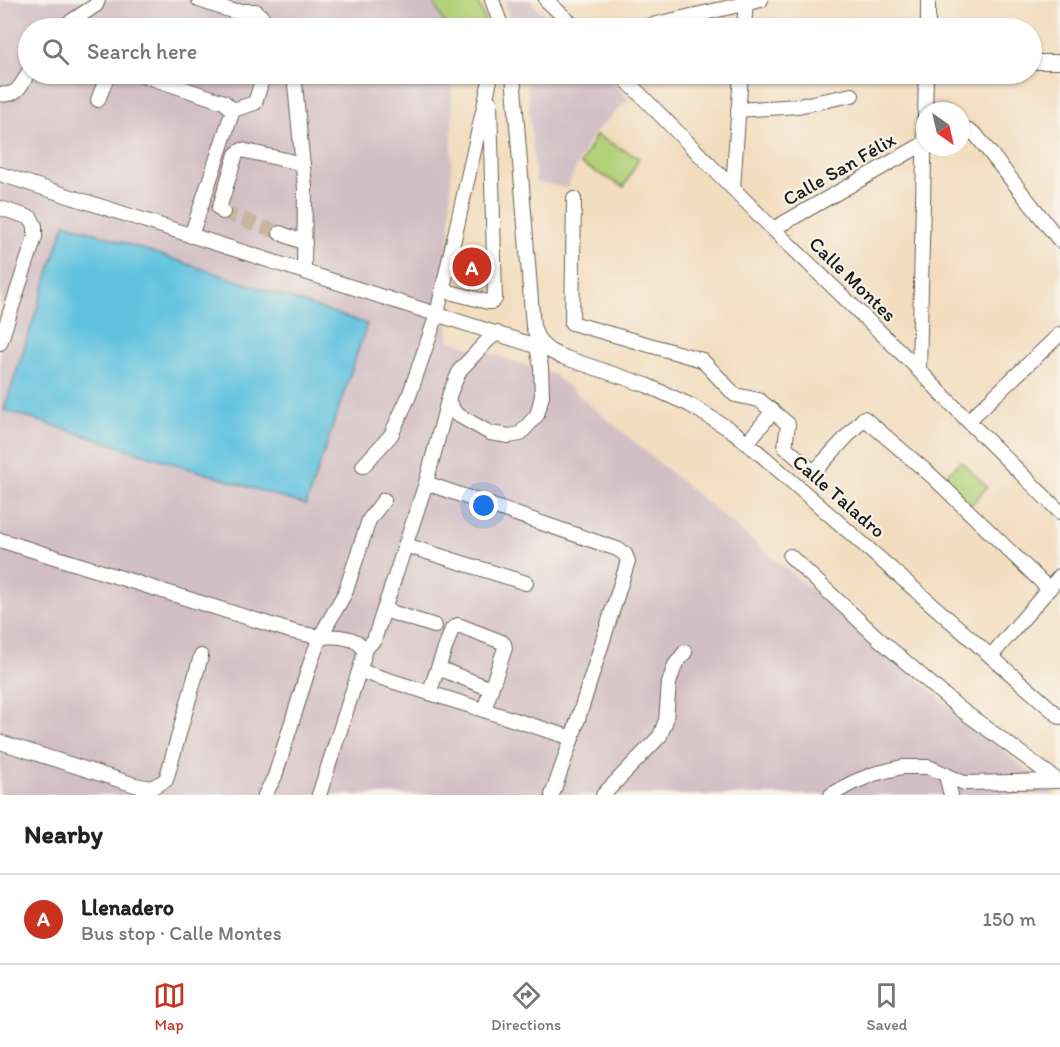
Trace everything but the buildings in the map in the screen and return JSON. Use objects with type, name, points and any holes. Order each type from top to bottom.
[{"type":"street","points":[[76,18],[96,5],[98,0]]},
{"type":"street","points":[[199,0],[232,12],[256,11],[263,18]]},
{"type":"street","points":[[492,0],[498,18]]},
{"type":"street","points":[[546,0],[565,18]]},
{"type":"street","points":[[679,18],[746,1],[761,0]]},
{"type":"street","points":[[927,18],[928,0]]},
{"type":"street","points":[[745,18],[746,1]]},
{"type":"street","points":[[1042,62],[1060,62]]},
{"type":"street","points":[[0,94],[10,95],[18,91],[22,84]]},
{"type":"street","points":[[98,100],[104,84]]},
{"type":"street","points":[[170,84],[225,102],[232,110]]},
{"type":"street","points":[[232,110],[255,103],[261,84]]},
{"type":"street","points":[[295,84],[305,188],[304,271]]},
{"type":"street","points":[[363,466],[391,435],[409,396],[437,314],[489,84]]},
{"type":"street","points":[[442,290],[488,302],[492,302],[495,298],[491,84]]},
{"type":"street","points":[[514,84],[533,326],[537,337],[549,351]]},
{"type":"street","name":"Calle Montes","points":[[630,84],[773,230],[1060,512]]},
{"type":"street","points":[[733,188],[740,84]]},
{"type":"street","points":[[925,102],[926,84]]},
{"type":"street","points":[[738,110],[798,106],[852,95]]},
{"type":"street","points":[[191,236],[232,110]]},
{"type":"street","points":[[970,132],[976,135],[1060,242]]},
{"type":"street","name":"Calle San Félix","points":[[773,230],[916,148]]},
{"type":"street","points":[[223,212],[219,208],[236,154],[239,151],[303,164]]},
{"type":"street","points":[[919,371],[924,156]]},
{"type":"street","points":[[0,174],[549,351]]},
{"type":"street","points":[[574,199],[572,323],[702,360],[735,395],[759,400],[788,424],[785,447],[814,472],[864,418],[933,477],[1049,589]]},
{"type":"street","points":[[0,207],[31,219],[35,226],[35,237],[0,343]]},
{"type":"street","points":[[280,233],[305,243]]},
{"type":"street","points":[[319,795],[360,670],[364,650],[374,640],[426,483],[447,401],[460,370],[497,333]]},
{"type":"street","points":[[968,421],[1060,334]]},
{"type":"street","points":[[447,401],[456,414],[490,433],[509,436],[520,434],[537,415],[542,396],[541,367],[549,351]]},
{"type":"street","name":"Calle Taladro","points":[[549,351],[646,385],[716,419],[747,443],[1060,717]]},
{"type":"street","points":[[747,443],[772,411]]},
{"type":"street","points":[[426,483],[617,549],[625,554],[628,561],[552,795]]},
{"type":"street","points":[[265,795],[275,776],[320,637],[345,593],[369,520],[384,500]]},
{"type":"street","points":[[0,540],[294,632],[320,637],[345,638],[357,642],[364,650]]},
{"type":"street","points":[[405,546],[526,583]]},
{"type":"street","points":[[790,556],[879,639],[959,708],[1059,781]]},
{"type":"street","points":[[992,656],[1060,576]]},
{"type":"street","points":[[384,610],[435,626]]},
{"type":"street","points":[[429,693],[452,629],[458,626],[504,644],[505,648],[484,710]]},
{"type":"street","points":[[603,795],[660,736],[666,720],[669,683],[675,665],[685,652]]},
{"type":"street","points":[[0,742],[151,788],[166,780],[201,656]]},
{"type":"street","points":[[438,668],[491,689]]},
{"type":"street","points":[[360,670],[572,738]]},
{"type":"street","points":[[831,795],[874,774],[902,767],[929,766],[964,783],[1059,781]]},
{"type":"street","points":[[946,776],[951,795]]},
{"type":"shaded area","points":[[0,0],[432,0],[442,18],[18,18],[18,84],[453,84],[448,340],[553,374],[1056,795],[0,795]]},
{"type":"shaded area","points":[[505,0],[529,0],[548,18],[510,18]]},
{"type":"shaded area","points":[[527,84],[613,84],[629,99],[592,135],[567,188],[536,182]]},
{"type":"green space","points":[[432,0],[477,0],[484,18],[442,18]]},
{"type":"green space","points":[[596,135],[639,158],[624,187],[581,164]]},
{"type":"green space","points":[[961,461],[987,487],[971,505],[944,477]]},
{"type":"water","points":[[65,223],[367,324],[306,505],[4,410]]},
{"type":"tunnel","points":[[223,212],[280,233]]},
{"type":"place","name":"Llenadero","points":[[472,267]]}]
